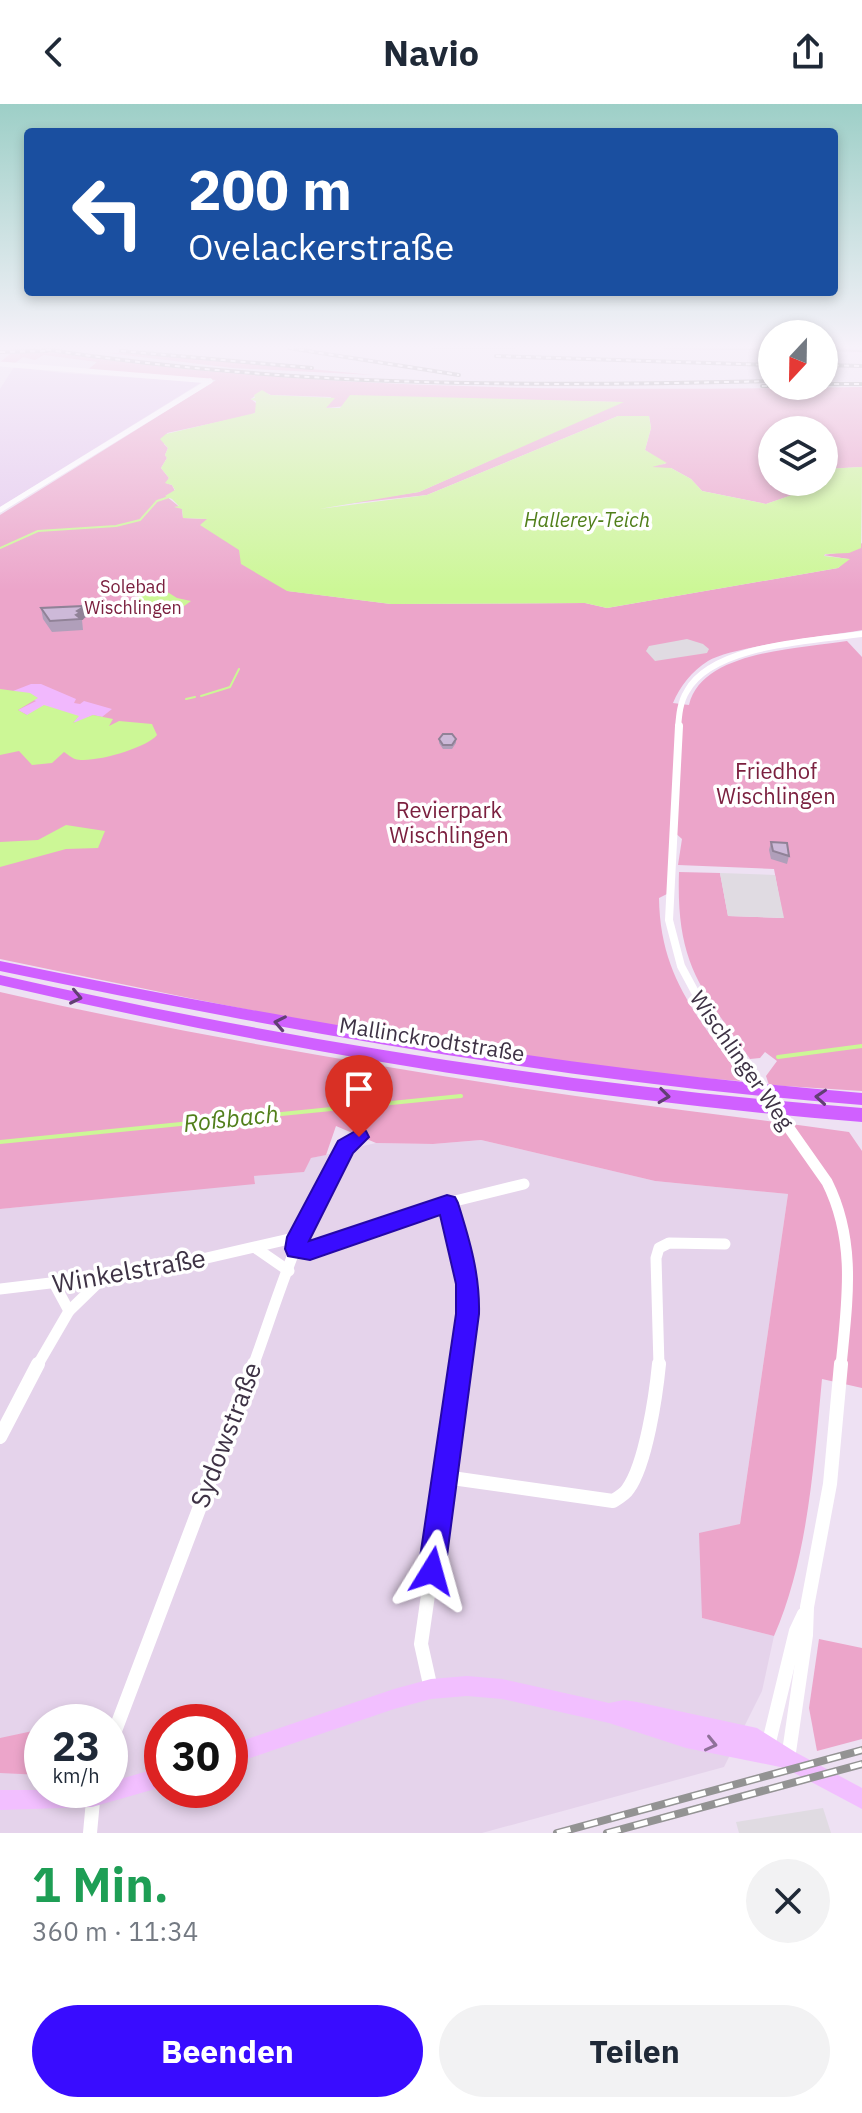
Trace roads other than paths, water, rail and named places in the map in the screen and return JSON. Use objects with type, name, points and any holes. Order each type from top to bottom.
[{"type":"highway","name":"Mallinckrodtstraße","points":[[0,966],[342,1035],[491,1059],[710,1086],[862,1099]]},
{"type":"highway","name":"Mallinckrodtstraße","points":[[0,980],[195,1022],[470,1070],[730,1104],[862,1115]]},
{"type":"main road","points":[[248,1749],[431,1689],[485,1687],[609,1713],[686,1738],[774,1753],[862,1799]]},
{"type":"main road","points":[[0,1800],[24,1798]]},
{"type":"street","points":[[0,510],[132,429]]},
{"type":"street","name":"Wischlinger Weg","points":[[774,1753],[806,1635],[807,1607],[830,1484],[850,1275],[848,1240],[841,1210],[827,1182],[726,1041],[689,983],[670,926],[669,893],[681,705],[687,689],[717,664],[753,652],[862,634]]},
{"type":"street","name":"Sydowstraße","points":[[125,1704],[297,1243],[345,1147],[359,1137]]},
{"type":"street","name":"Winkelstraße","points":[[0,1289],[103,1278],[297,1243],[310,1250],[447,1203],[524,1184]]},
{"type":"street","points":[[431,1689],[421,1644],[468,1314],[468,1284],[447,1203]]},
{"type":"street","points":[[445,1477],[613,1501],[627,1492],[638,1470],[657,1389],[661,1348],[656,1258],[659,1248],[669,1243],[725,1244]]},
{"type":"street","points":[[257,1249],[289,1271]]},
{"type":"street","points":[[0,1437],[69,1311],[103,1278]]},
{"type":"street","points":[[55,1285],[69,1311]]},
{"type":"street","name":"Wischlinger Weg","points":[[774,1753],[796,1631],[807,1607]]},
{"type":"street","points":[[90,1833],[92,1808]]},
{"type":"water","name":"Hallerey-Teich","points":[[189,429],[563,429],[419,492],[319,509],[427,495],[587,429],[651,429],[645,450],[667,463],[652,467],[671,468],[691,479],[702,491],[766,504],[789,496],[838,496],[838,468],[862,467],[861,548],[849,553],[825,554],[850,559],[838,568],[607,608],[585,603],[391,604],[287,591],[241,564],[239,550],[200,525],[207,519],[183,518],[182,509],[174,507],[179,506],[165,496],[175,490],[165,483],[169,478],[161,468],[168,448],[160,439],[166,434]]},
{"type":"water","points":[[161,588],[177,598],[191,601],[176,612],[131,610],[130,605],[141,593]]},
{"type":"water","points":[[0,689],[30,693],[38,698],[18,710],[27,715],[44,705],[79,716],[73,723],[93,715],[113,719],[109,726],[119,721],[152,724],[157,735],[131,750],[106,757],[83,760],[64,752],[52,763],[32,765],[19,751],[0,755]]},
{"type":"water","points":[[66,825],[105,831],[98,848],[66,849],[0,867],[0,842],[38,840]]},
{"type":"waterway","points":[[0,548],[38,531],[116,526],[140,520],[157,501],[169,497]]},
{"type":"waterway","points":[[201,696],[230,687],[239,669]]},
{"type":"waterway","points":[[186,699],[195,697]]},
{"type":"waterway","name":"Roßbach","points":[[778,1057],[862,1046]]},
{"type":"waterway","name":"Roßbach","points":[[0,1142],[461,1096]]},
{"type":"railway","points":[[557,1833],[862,1750]]},
{"type":"railway","points":[[607,1833],[862,1764]]},
{"type":"park label","name":"Solebad Wischlingen","points":[[133,597]]},
{"type":"park label","name":"Friedhof Wischlingen","points":[[776,784]]},
{"type":"park label","name":"Revierpark Wischlingen","points":[[449,822]]}]
